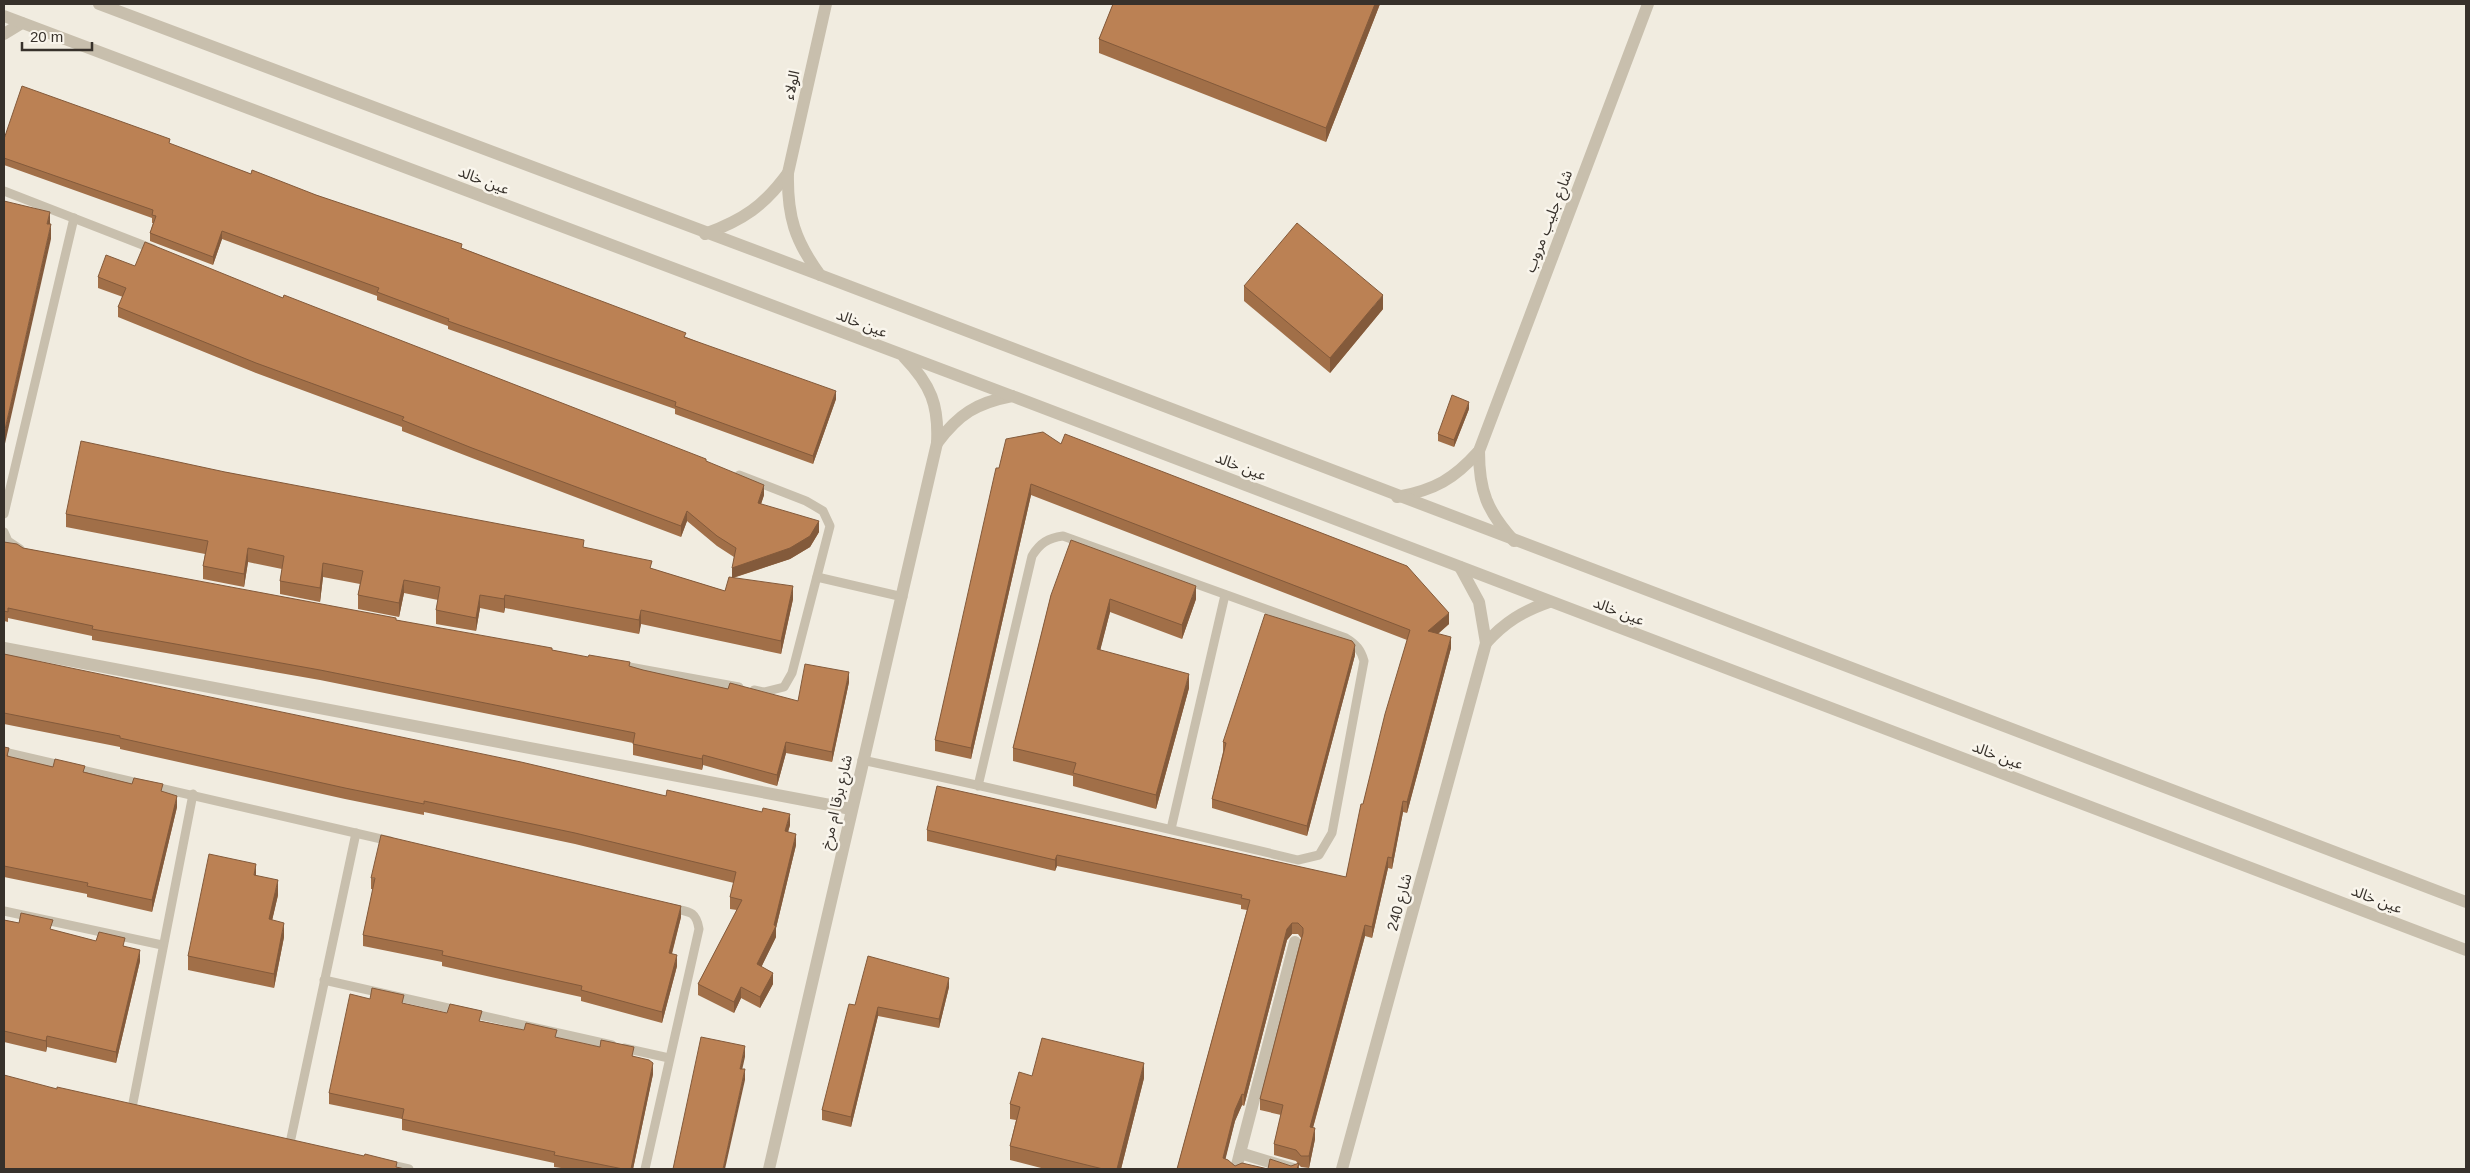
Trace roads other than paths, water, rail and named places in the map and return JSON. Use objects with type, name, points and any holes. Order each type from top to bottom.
[{"type":"street","name":"عين خالد","points":[[98,4],[705,234],[820,275],[1397,497],[2466,902]]},
{"type":"street","name":"الولاء","points":[[820,275],[804,253],[793,228],[787,201],[788,173],[826,4]]},
{"type":"street","name":"شارع جليب مروب","points":[[1514,541],[1497,522],[1485,500],[1479,476],[1479,451],[1648,4]]},
{"type":"street","name":"عين خالد","points":[[4,16],[904,357],[1012,396],[2466,950]]},
{"type":"street","points":[[4,34],[22,23]]},
{"type":"street","name":"الولاء","points":[[705,234],[730,225],[753,212],[772,194],[788,173]]},
{"type":"street","name":"شارع برقا ام مرخ","points":[[769,1169],[862,760],[903,596],[937,443],[938,419],[932,396],[921,374],[904,357]]},
{"type":"street","name":"شارع برقا ام مرخ","points":[[937,443],[951,425],[969,410],[989,401],[1012,396]]},
{"type":"street","name":"شارع جليب مروب","points":[[1397,497],[1421,493],[1443,483],[1463,469],[1479,451]]},
{"type":"street","name":"شارع 240","points":[[1342,1169],[1486,642],[1479,602],[1460,567]]},
{"type":"street","points":[[1486,642],[1499,628],[1514,617],[1549,602]]},
{"type":"street","points":[[4,648],[851,808]]},
{"type":"street","points":[[1236,1169],[1295,942]]},
{"type":"street","points":[[1240,1153],[1293,1169]]},
{"type":"lane","points":[[4,191],[167,254]]},
{"type":"lane","points":[[4,514],[74,218]]},
{"type":"lane","points":[[618,664],[764,692],[784,687],[792,673],[830,526],[824,511],[806,501],[732,472]]},
{"type":"lane","points":[[4,532],[8,541],[24,552],[34,554]]},
{"type":"lane","points":[[862,760],[978,786],[1171,829],[1298,860],[1319,855],[1332,833],[1364,662],[1362,654],[1346,638],[1063,536],[1044,541],[1032,556],[978,786]]},
{"type":"lane","points":[[817,577],[903,596]]},
{"type":"lane","points":[[1171,829],[1225,595]]},
{"type":"lane","points":[[4,752],[193,794],[399,843]]},
{"type":"lane","points":[[132,1108],[162,945],[193,794]]},
{"type":"lane","points":[[290,1143],[356,833]]},
{"type":"lane","points":[[645,1169],[698,929],[697,918],[692,913],[663,906]]},
{"type":"lane","points":[[4,911],[162,945]]},
{"type":"lane","points":[[324,980],[669,1058]]},
{"type":"lane","points":[[382,1163],[409,1169]]}]
